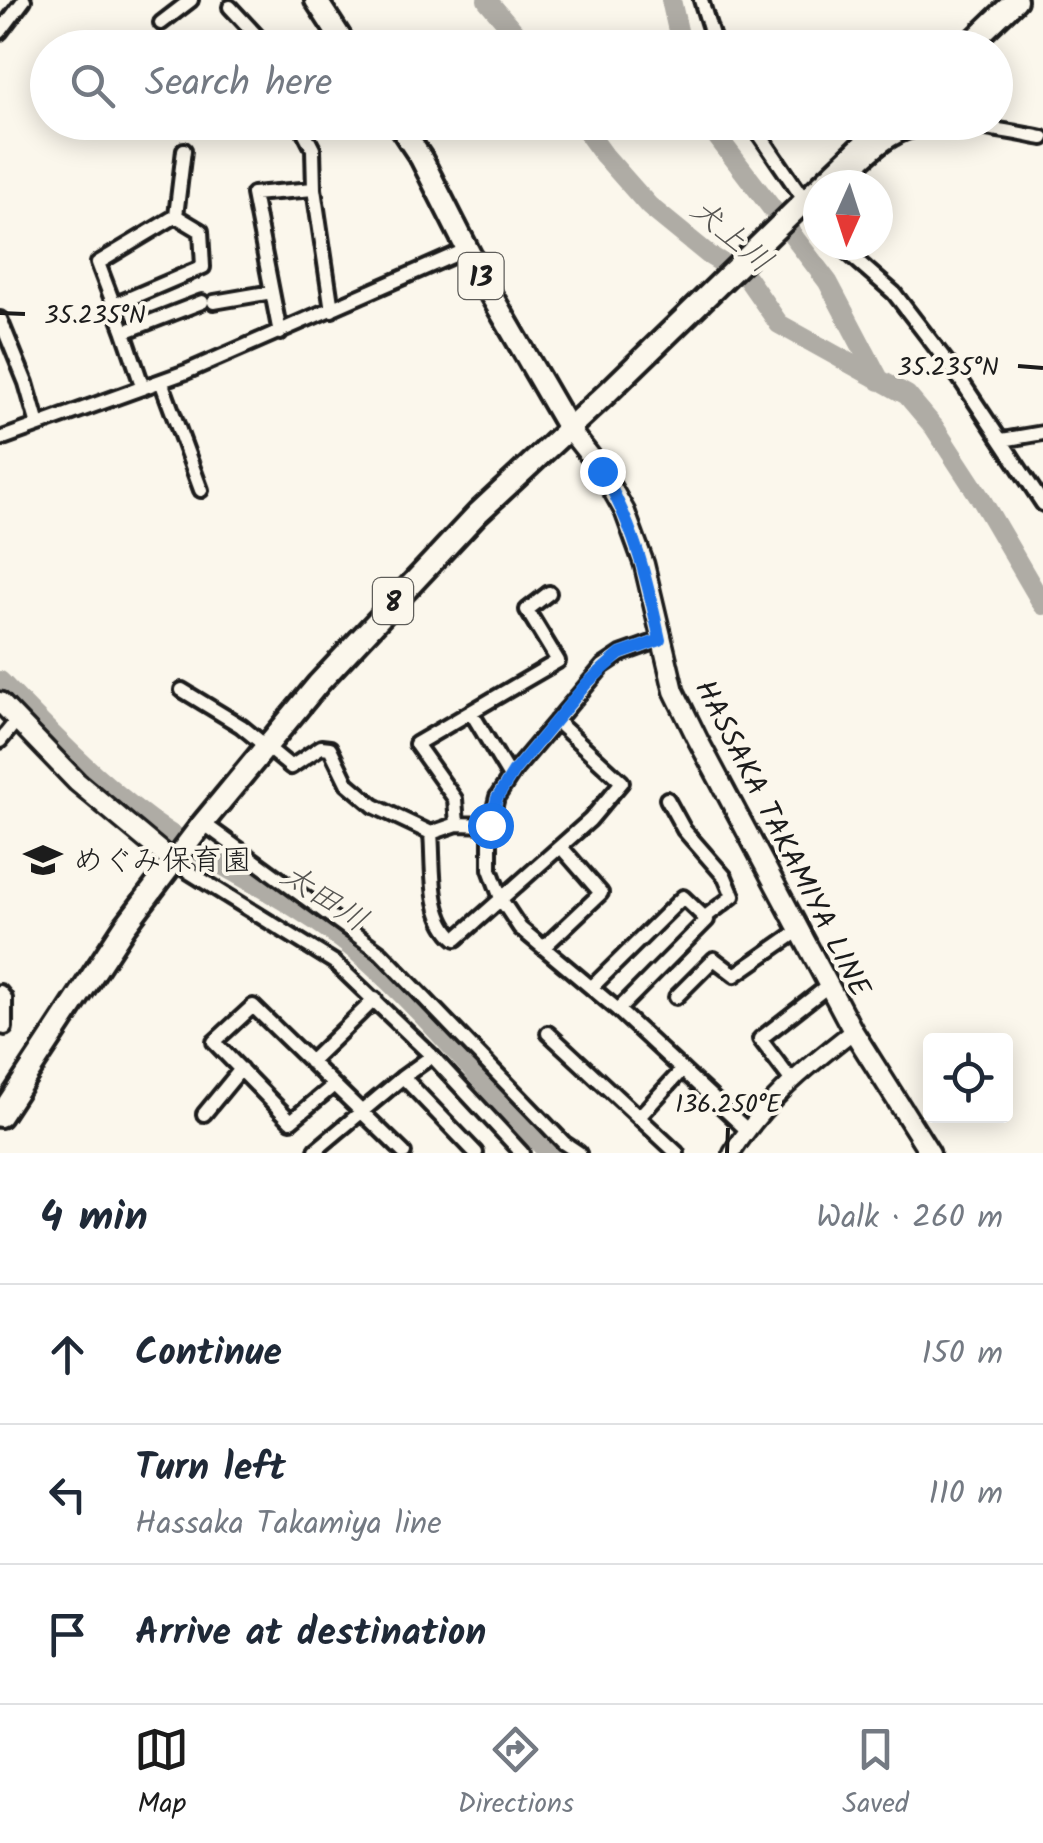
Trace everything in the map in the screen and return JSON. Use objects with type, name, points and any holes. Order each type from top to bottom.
[{"type":"main road","points":[[316,0],[335,30]]},
{"type":"main road","points":[[985,30],[1016,0]]},
{"type":"main road","name":"13","points":[[410,140],[488,290],[568,428]]},
{"type":"main road","name":"8","points":[[838,170],[869,140]]},
{"type":"main road","name":"8","points":[[0,1116],[125,926],[176,858],[370,624],[478,513],[803,204]]},
{"type":"main road","name":"HASSAKA TAKAMIYA LINE","points":[[568,428],[602,471],[625,512],[644,564],[674,690],[690,724],[853,1032],[930,1153]]},
{"type":"main road","points":[[0,702],[77,782],[176,858]]},
{"type":"street","points":[[0,32],[24,0]]},
{"type":"street","points":[[162,23],[192,0]]},
{"type":"street","points":[[701,0],[710,30]]},
{"type":"street","points":[[230,7],[251,30]]},
{"type":"street","points":[[1013,133],[1043,138]]},
{"type":"street","points":[[308,140],[313,149],[314,189],[332,310]]},
{"type":"street","points":[[767,140],[803,184]]},
{"type":"street","points":[[856,170],[892,140]]},
{"type":"street","points":[[176,216],[184,150]]},
{"type":"street","points":[[280,333],[254,194],[314,189]]},
{"type":"street","points":[[142,388],[98,262],[176,216]]},
{"type":"street","points":[[114,306],[203,267],[201,231],[176,216]]},
{"type":"street","points":[[0,439],[280,333],[468,249]]},
{"type":"street","points":[[856,260],[894,293],[960,378],[1043,504]]},
{"type":"street","points":[[124,332],[208,302],[272,292]]},
{"type":"street","points":[[0,319],[38,425]]},
{"type":"street","points":[[161,381],[201,490]]},
{"type":"street","points":[[1002,440],[1043,433]]},
{"type":"street","points":[[457,824],[456,799],[416,744],[558,661],[527,610],[549,593]]},
{"type":"street","points":[[660,640],[620,654],[603,666],[510,777],[497,798],[490,825],[490,870],[502,901],[520,928],[618,1010],[747,1130]]},
{"type":"street","points":[[182,690],[241,726],[291,766],[321,747],[330,748],[347,784],[374,806],[431,833],[457,824],[490,825]]},
{"type":"street","points":[[471,712],[510,777]]},
{"type":"street","points":[[0,742],[17,720]]},
{"type":"street","points":[[431,833],[438,911],[447,932],[456,939],[590,820],[622,782],[556,721]]},
{"type":"street","points":[[667,799],[684,830],[725,877],[733,896],[704,918]]},
{"type":"street","points":[[202,825],[381,953],[564,1143],[579,1153]]},
{"type":"street","points":[[544,946],[600,893],[561,847]]},
{"type":"street","points":[[176,858],[334,962],[432,1056],[522,1153]]},
{"type":"street","points":[[592,988],[682,897],[707,920],[618,1010]]},
{"type":"street","points":[[676,997],[714,959],[735,976],[798,931]]},
{"type":"street","points":[[791,1080],[760,1039],[828,986]]},
{"type":"street","points":[[0,992],[4,998],[5,1028]]},
{"type":"street","points":[[310,1062],[375,1000]]},
{"type":"street","points":[[334,1085],[291,1122],[214,1042],[253,1006],[404,1153]]},
{"type":"street","points":[[732,1153],[791,1080],[853,1032]]},
{"type":"street","points":[[548,1033],[677,1153]]},
{"type":"street","points":[[319,1153],[316,1150],[432,1056]]},
{"type":"street","points":[[204,1114],[241,1069]]},
{"type":"street","points":[[638,1117],[682,1070]]},
{"type":"street","points":[[403,1077],[476,1153]]},
{"type":"waterway","name":"犬上川","points":[[487,0],[513,30]]},
{"type":"waterway","points":[[671,0],[678,30]]},
{"type":"waterway","name":"犬上川","points":[[593,140],[649,206],[709,255],[747,278],[779,324],[907,395],[934,427],[981,499],[1043,605]]},
{"type":"waterway","points":[[720,140],[828,282],[880,381]]},
{"type":"waterway","name":"太田川","points":[[0,681],[91,771],[150,820],[306,914],[355,950],[430,1023],[549,1153]]},
{"type":"waterway","points":[[0,729],[10,718]]},
{"type":"place","name":"めぐみ保育園","points":[[43,860]]},
{"type":"route","points":[[490,825],[497,798],[514,771],[587,683],[620,654],[660,640],[644,564],[625,512],[602,471]]}]
